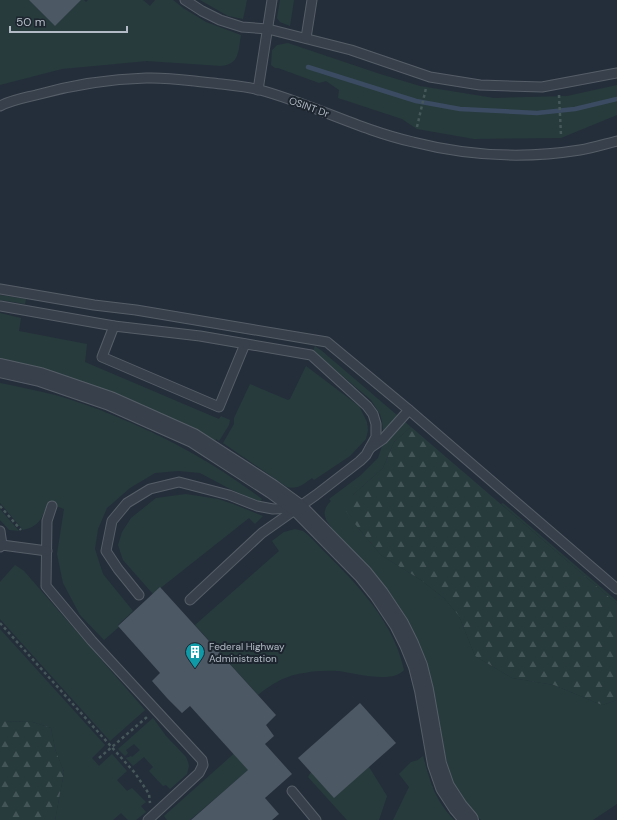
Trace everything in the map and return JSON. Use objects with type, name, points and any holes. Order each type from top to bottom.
[{"type":"street","points":[[0,368],[40,377],[110,401],[193,438],[272,489],[298,508],[363,574],[379,594],[398,624],[412,651],[424,690],[437,764],[445,787],[458,807],[469,820]]},
{"type":"lane","points":[[185,0],[220,20],[242,27],[268,29],[306,38],[351,50],[430,77],[480,85],[542,87],[617,73]]},
{"type":"lane","points":[[258,90],[272,0]]},
{"type":"lane","points":[[306,38],[312,0]]},
{"type":"lane","name":"OSINT Dr","points":[[0,106],[10,101],[71,87],[98,82],[144,78],[195,81],[258,90],[305,105],[370,130],[413,142],[464,152],[492,155],[533,155],[580,150],[617,141]]},
{"type":"lane","points":[[0,289],[327,342],[409,410],[617,589]]},
{"type":"lane","points":[[0,306],[114,326],[200,336],[311,355],[367,406],[373,414],[376,424],[376,437],[360,461],[262,533],[190,600]]},
{"type":"lane","points":[[114,326],[102,357],[219,407],[245,344]]},
{"type":"lane","points":[[370,448],[383,440],[409,410]]},
{"type":"lane","points":[[139,595],[118,569],[106,551],[112,521],[127,503],[150,489],[179,482],[229,496],[257,506],[273,509],[298,508]]},
{"type":"lane","points":[[52,506],[47,521],[46,586],[92,641],[156,708],[202,760],[203,765],[199,773],[148,820]]},
{"type":"lane","points":[[0,532],[1,546],[47,551]]},
{"type":"lane","points":[[292,791],[316,820]]},
{"type":"path","points":[[417,126],[426,92]]},
{"type":"path","points":[[559,100],[561,135]]},
{"type":"path","points":[[0,506],[21,530]]},
{"type":"path","points":[[0,623],[135,773],[148,794],[150,806]]},
{"type":"path","points":[[98,758],[156,708]]},
{"type":"green space","points":[[0,0],[29,0],[55,26],[81,0],[86,2],[88,0],[143,0],[150,6],[155,0],[173,0],[206,22],[241,35],[237,56],[232,63],[227,65],[221,66],[147,61],[62,69],[0,85]]},
{"type":"green space","points":[[200,0],[247,0],[243,19],[228,16]]},
{"type":"green space","points":[[280,0],[294,0],[290,26],[280,22],[277,18]]},
{"type":"green space","points":[[288,43],[420,86],[494,98],[567,96],[617,85],[617,115],[561,138],[474,139],[417,129],[402,119],[338,98],[339,90],[326,81],[319,83],[275,68],[271,65],[272,50],[277,45]]},
{"type":"green space","points":[[0,295],[26,299],[25,304],[0,300]]},
{"type":"green space","points":[[0,313],[21,318],[19,331],[87,344],[85,362],[219,419],[221,416],[230,420],[229,425],[219,441],[216,439],[215,442],[0,362]]},
{"type":"green space","points":[[315,346],[411,427],[394,442],[383,468],[353,495],[355,524],[381,555],[421,580],[444,598],[459,616],[475,656],[512,678],[554,685],[602,705],[617,700],[617,804],[593,820],[481,820],[466,807],[452,784],[439,728],[433,691],[329,529],[331,527],[325,517],[326,507],[331,501],[329,499],[361,475],[378,458],[384,440],[380,414],[371,400],[313,351]]},
{"type":"green space","points":[[306,366],[359,406],[367,422],[368,430],[366,439],[350,456],[314,480],[312,478],[300,486],[291,488],[287,487],[223,443],[234,424],[234,418],[250,384],[288,400],[290,399]]},
{"type":"green space","points":[[0,383],[59,396],[113,415],[190,452],[239,482],[262,499],[260,502],[232,490],[200,473],[178,471],[155,473],[130,488],[107,508],[98,529],[95,549],[103,574],[133,611],[118,625],[119,627],[104,640],[80,615],[63,583],[57,554],[64,509],[48,503],[40,521],[37,524],[23,530],[0,503]]},
{"type":"green space","points":[[411,427],[617,604],[617,700],[602,705],[554,685],[512,678],[475,656],[459,616],[444,598],[421,580],[381,555],[355,524],[346,511],[353,495],[383,468],[394,442]]},
{"type":"green space","points":[[186,494],[218,499],[263,516],[255,524],[249,518],[153,594],[123,560],[118,545],[122,532],[131,518],[156,498]]},
{"type":"green space","points":[[503,503],[617,601],[617,604],[501,504]]},
{"type":"green space","points":[[0,509],[19,531],[9,530],[0,520]]},
{"type":"green space","points":[[295,529],[303,531],[308,535],[366,596],[389,631],[398,650],[404,670],[398,674],[382,677],[338,671],[303,673],[282,679],[258,695],[195,625],[279,551],[272,541],[284,532]]},
{"type":"green space","points":[[15,565],[24,571],[145,710],[110,741],[0,619],[0,582]]},
{"type":"green space","points":[[0,629],[105,745],[92,758],[99,766],[112,754],[127,771],[117,780],[127,791],[132,788],[146,802],[141,806],[146,812],[136,820],[128,820],[121,813],[113,820],[55,820],[64,772],[55,749],[51,728],[32,722],[0,721]]},
{"type":"green space","points":[[153,718],[166,736],[186,757],[189,766],[187,774],[170,789],[166,785],[163,786],[149,771],[153,767],[144,757],[133,766],[126,758],[132,757],[140,750],[134,744],[126,750],[128,753],[125,756],[118,749]]},
{"type":"green space","points":[[0,721],[32,722],[51,728],[55,749],[64,772],[55,820],[0,820]]},
{"type":"green space","points":[[238,750],[253,766],[190,820],[167,820],[164,816]]},
{"type":"green space","points":[[423,756],[434,790],[442,805],[454,820],[393,820],[409,787],[399,774],[411,762],[418,760]]},
{"type":"green space","points":[[369,767],[387,796],[379,820],[347,820],[308,777],[311,772]]},
{"type":"building","points":[[29,0],[81,0],[55,26]]},
{"type":"building","name":"Federal Highway Administration","points":[[160,587],[276,715],[266,725],[274,736],[265,744],[292,774],[265,798],[279,814],[272,820],[191,820],[248,770],[190,706],[182,713],[167,698],[152,681],[160,673],[118,626]]},
{"type":"building","points":[[360,703],[396,743],[334,798],[298,758]]},
{"type":"waterway","points":[[308,67],[416,101],[460,109],[537,113],[575,109],[617,99]]},
{"type":"place","name":"Federal Highway Administration","points":[[195,669]]}]
